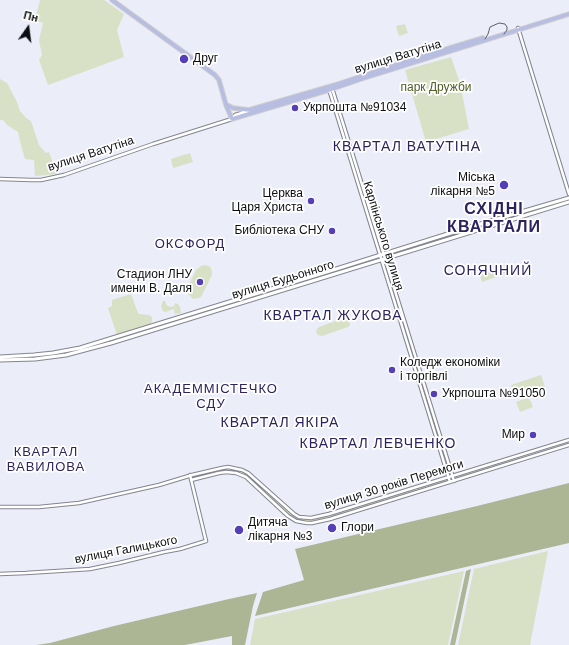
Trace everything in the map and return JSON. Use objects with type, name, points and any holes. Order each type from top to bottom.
[{"type":"main road","points":[[112,0],[215,75],[219,80],[226,105],[232,119]]},
{"type":"main road","name":"вулиця Ватутіна","points":[[249,110],[361,79],[569,13]]},
{"type":"main road","name":"вулиця Ватутіна","points":[[232,119],[330,88],[361,76],[420,57],[518,29]]},
{"type":"main road","points":[[226,105],[231,108],[249,110]]},
{"type":"main road","name":"вулиця Будьонного","points":[[0,360],[35,359],[77,352],[118,341],[466,228],[569,198]]},
{"type":"main road","name":"вулиця Будьонного","points":[[0,357],[47,354],[80,348],[110,340],[569,202]]},
{"type":"street","points":[[518,29],[569,194]]},
{"type":"street","name":"Карпінського вулиця","points":[[330,88],[450,482]]},
{"type":"street","name":"вулиця Ватутіна","points":[[0,179],[41,180],[64,175],[153,144],[232,119],[236,115],[249,110]]},
{"type":"street","name":"Карпінського вулиця","points":[[383,259],[454,481]]},
{"type":"street","name":"вулиця 30 років Перемоги","points":[[0,507],[79,503],[159,486],[190,475],[222,468],[233,468],[242,470],[254,477],[294,514],[299,517],[311,518],[329,514],[569,440]]},
{"type":"street","name":"вулиця 30 років Перемоги","points":[[191,480],[219,473],[236,473],[246,477],[288,516],[296,521],[312,523],[569,445]]},
{"type":"street","points":[[190,475],[191,480]]},
{"type":"street","name":"вулиця Галицького","points":[[0,574],[90,569],[180,549],[206,541],[191,480]]},
{"type":"green space","points":[[40,0],[104,0],[124,14],[117,30],[124,57],[48,85],[39,60],[42,55],[39,40],[43,23],[35,20]]},
{"type":"green space","points":[[405,24],[408,33],[399,36],[396,26]]},
{"type":"green space","name":"парк Дружби","points":[[451,57],[460,83],[469,129],[426,142],[405,70]]},
{"type":"green space","points":[[0,79],[7,83],[20,111],[31,121],[39,145],[46,153],[49,152],[53,163],[55,164],[57,174],[35,176],[34,160],[25,159],[18,132],[7,125],[3,120],[0,120]]},
{"type":"green space","points":[[190,153],[193,162],[173,168],[171,159]]},
{"type":"green space","points":[[511,264],[514,271],[482,282],[480,275]]},
{"type":"green space","name":"Стадион ЛНУ имени В. Даля","points":[[204,265],[211,268],[212,275],[201,297],[193,299],[188,294],[187,288],[196,270]]},
{"type":"green space","points":[[131,294],[138,313],[149,315],[152,317],[152,321],[150,324],[117,335],[108,308],[112,306],[112,300]]},
{"type":"green space","points":[[163,301],[165,301],[167,306],[172,307],[175,303],[178,304],[181,313],[175,314],[174,310],[176,304],[174,309],[165,312],[163,311],[161,306]]},
{"type":"green space","points":[[344,318],[349,320],[350,325],[348,327],[322,336],[318,335],[316,332],[319,327]]},
{"type":"green space","points":[[541,375],[545,387],[516,396],[511,385]]},
{"type":"green space","points":[[529,397],[533,407],[520,412],[516,402]]},
{"type":"green space","points":[[529,454],[530,456],[455,478],[456,476]]},
{"type":"green space","points":[[229,468],[240,470],[262,488],[246,476],[234,471],[222,471],[200,475]]},
{"type":"green space","points":[[446,479],[448,480],[447,481],[332,517],[331,516],[332,515]]},
{"type":"green space","points":[[569,483],[569,543],[255,616],[263,592],[304,580],[295,549]]},
{"type":"green space","points":[[264,490],[299,518],[308,520],[326,518],[310,522],[296,519],[288,514],[263,491]]},
{"type":"green space","points":[[548,551],[530,645],[458,645],[474,569]]},
{"type":"green space","points":[[471,569],[455,645],[450,645],[466,571]]},
{"type":"green space","points":[[464,571],[448,645],[250,645],[255,619]]},
{"type":"green space","points":[[257,593],[245,645],[232,645],[232,636],[185,645],[36,645],[50,643],[114,626]]},
{"type":"tram line","points":[[485,39],[490,27],[499,23],[505,24],[507,27],[504,34]]},
{"type":"place","name":"Друг","points":[[184,59]]},
{"type":"place","name":"Укрпошта №91034","points":[[295,108]]},
{"type":"place","name":"Міська лікарня №5","points":[[504,185]]},
{"type":"place","name":"Церква Царя Христа","points":[[311,201]]},
{"type":"place","name":"Библіотека СНУ","points":[[332,231]]},
{"type":"place","name":"Стадион ЛНУ имени В. Даля","points":[[200,282]]},
{"type":"place","name":"Коледж економіки і торгівлі","points":[[392,370]]},
{"type":"place","name":"Укрпошта №91050","points":[[434,394]]},
{"type":"place","name":"Мир","points":[[533,435]]},
{"type":"place","name":"Глори","points":[[332,528]]},
{"type":"place","name":"Дитяча лікарня №3","points":[[239,530]]},
{"type":"district","name":"КВАРТАЛ ВАТУТІНА","points":[[407,147]]},
{"type":"district","name":"СХІДНІ КВАРТАЛИ","points":[[494,219]]},
{"type":"district","name":"ОКСФОРД","points":[[190,244]]},
{"type":"district","name":"СОНЯЧНИЙ","points":[[488,271]]},
{"type":"district","name":"КВАРТАЛ ЖУКОВА","points":[[333,316]]},
{"type":"district","name":"АКАДЕММІСТЕЧКО СДУ","points":[[211,396]]},
{"type":"district","name":"КВАРТАЛ ЯКІРА","points":[[280,423]]},
{"type":"district","name":"КВАРТАЛ ЛЕВЧЕНКО","points":[[378,444]]},
{"type":"district","name":"КВАРТАЛ ВАВИЛОВА","points":[[46,460]]}]
